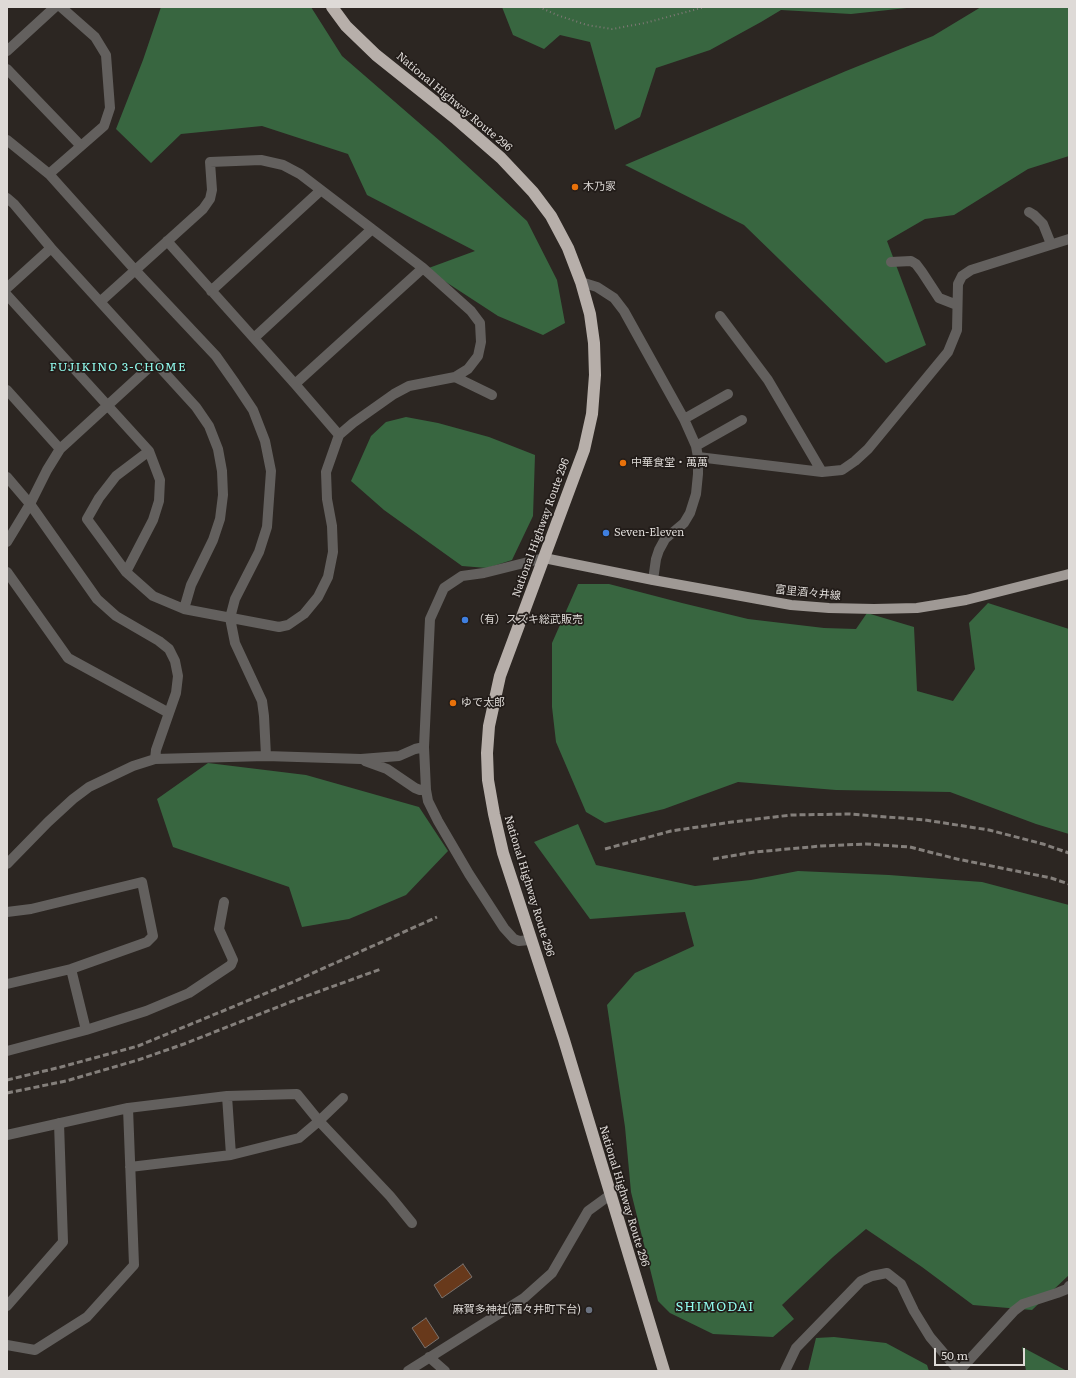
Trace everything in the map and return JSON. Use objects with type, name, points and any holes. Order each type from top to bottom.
[{"type":"highway","name":"National Highway Route 296","points":[[332,7],[346,26],[376,55],[455,118],[502,158],[533,192],[551,216],[568,248],[581,282],[590,314],[594,343],[595,375],[592,414],[584,450],[500,676],[489,726],[487,753],[488,780],[503,853],[530,940],[564,1040],[664,1371]]},
{"type":"main road","name":"富里酒々井線","points":[[544,558],[653,580],[791,605],[830,608],[917,608],[966,600],[1069,574]]},
{"type":"street","points":[[7,51],[55,7]]},
{"type":"street","points":[[49,174],[104,126],[110,108],[106,55],[95,37],[61,7]]},
{"type":"street","points":[[7,69],[81,146]]},
{"type":"street","points":[[7,140],[49,174],[135,270],[216,356],[253,410],[266,441],[271,472],[267,527],[259,552],[235,599],[230,618],[235,643],[262,701],[266,756]]},
{"type":"street","points":[[101,301],[203,209],[210,199],[212,190],[210,162],[261,160],[282,165],[300,174],[320,191],[423,268],[471,312],[480,323],[482,342],[478,356],[468,369],[455,377],[409,386],[394,394],[353,423],[339,435],[326,472],[327,499],[332,526],[333,552],[328,577],[318,598],[304,614],[288,625],[279,627],[184,609],[153,596],[126,572],[87,519],[99,498],[116,476],[149,451]]},
{"type":"street","points":[[211,292],[320,191]]},
{"type":"street","points":[[7,198],[196,407],[209,426],[218,449],[222,471],[223,496],[220,519],[213,540],[191,585],[184,609]]},
{"type":"street","points":[[1029,212],[1043,224],[1051,244]]},
{"type":"street","points":[[254,338],[372,229]]},
{"type":"street","points":[[698,457],[822,472],[842,470],[868,449],[948,352],[957,330],[958,284],[962,276],[971,270],[1069,239]]},
{"type":"street","points":[[167,242],[339,435]]},
{"type":"street","points":[[7,288],[51,248]]},
{"type":"street","points":[[891,262],[911,262],[916,264],[939,298],[957,305]]},
{"type":"street","points":[[295,384],[423,268]]},
{"type":"street","points":[[581,282],[597,287],[614,298],[624,311],[684,419],[696,446],[698,457],[698,474],[696,494],[690,513],[684,523],[666,539],[659,550],[653,580]]},
{"type":"street","points":[[7,295],[149,451],[160,480],[159,501],[153,520],[126,572]]},
{"type":"street","points":[[720,316],[768,380],[822,472]]},
{"type":"street","points":[[7,542],[60,449],[155,362]]},
{"type":"street","points":[[455,377],[492,395]]},
{"type":"street","points":[[7,390],[60,449]]},
{"type":"street","points":[[684,419],[728,394]]},
{"type":"street","points":[[696,446],[742,420]]},
{"type":"street","points":[[7,477],[30,504],[97,599],[116,616],[169,649],[175,661],[178,676],[176,693],[156,750],[155,759]]},
{"type":"street","points":[[530,940],[519,942],[514,939],[504,928],[469,874],[438,821],[428,801],[424,747],[430,619],[444,588],[462,576],[484,573],[544,558]]},
{"type":"street","points":[[7,572],[68,658],[169,713]]},
{"type":"street","points":[[7,864],[48,822],[73,799],[89,787],[133,766],[155,759],[266,756],[361,759],[399,756],[424,747]]},
{"type":"street","points":[[361,759],[387,769],[415,788],[426,790]]},
{"type":"street","points":[[7,912],[31,909],[142,882],[153,936],[147,942],[71,969],[7,984]]},
{"type":"street","points":[[7,1051],[86,1030],[146,1011],[189,993],[231,966],[233,960],[218,929],[224,902]]},
{"type":"street","points":[[71,969],[86,1030]]},
{"type":"street","points":[[7,1135],[128,1108],[227,1096],[297,1094],[319,1121],[390,1196],[412,1223]]},
{"type":"street","points":[[227,1096],[231,1155]]},
{"type":"street","points":[[130,1167],[231,1155],[299,1138],[343,1098]]},
{"type":"street","points":[[7,1344],[35,1350],[42,1346],[87,1318],[134,1266],[128,1108]]},
{"type":"street","points":[[7,1306],[63,1242],[59,1123]]},
{"type":"street","points":[[408,1371],[524,1298],[552,1273],[588,1211],[610,1195]]},
{"type":"street","points":[[786,1371],[796,1348],[862,1281],[872,1276],[887,1273],[901,1284],[914,1311],[930,1337],[959,1371],[1014,1311],[1023,1304],[1067,1289],[1069,1286]]},
{"type":"street","points":[[429,1358],[445,1371]]},
{"type":"path","points":[[539,7],[556,15],[587,25],[612,29],[645,23],[705,7]]},
{"type":"green space","points":[[161,7],[311,7],[342,56],[440,141],[527,221],[557,280],[565,323],[543,335],[498,316],[426,269],[475,251],[367,195],[348,154],[262,126],[181,134],[151,163],[116,129],[143,60]]},
{"type":"green space","points":[[502,7],[916,7],[851,14],[781,10],[710,50],[656,68],[640,117],[615,130],[590,42],[560,35],[544,49],[513,35]]},
{"type":"green space","points":[[981,7],[1069,7],[1069,156],[1028,169],[954,215],[925,219],[887,241],[926,345],[886,363],[744,225],[625,165],[846,71],[933,36]]},
{"type":"green space","points":[[406,417],[438,423],[489,437],[535,455],[533,516],[512,560],[487,568],[462,566],[384,510],[351,481],[371,436],[386,422]]},
{"type":"green space","points":[[578,584],[609,584],[748,619],[824,628],[856,629],[867,613],[914,627],[917,691],[953,701],[975,669],[969,623],[988,603],[1069,629],[1069,834],[1036,824],[950,792],[836,790],[738,782],[664,809],[605,823],[586,812],[556,742],[552,707],[552,643]]},
{"type":"green space","points":[[208,763],[306,775],[419,807],[448,851],[406,895],[349,919],[302,927],[289,887],[173,847],[157,799]]},
{"type":"green space","points":[[578,824],[596,865],[695,886],[751,880],[798,871],[889,875],[982,882],[1069,905],[1069,1275],[1032,1310],[973,1305],[922,1267],[866,1229],[833,1257],[782,1305],[794,1319],[773,1337],[713,1334],[670,1313],[658,1301],[631,1192],[625,1127],[607,1005],[635,973],[694,946],[685,912],[590,919],[534,842]]},
{"type":"green space","points":[[834,1337],[886,1343],[927,1365],[929,1371],[808,1371],[816,1338]]},
{"type":"green space","points":[[1022,1347],[1067,1371],[1026,1371]]},
{"type":"building","points":[[463,1264],[472,1277],[442,1298],[434,1285]]},
{"type":"building","points":[[426,1318],[439,1338],[425,1348],[412,1328]]},
{"type":"railway","points":[[605,849],[671,831],[732,822],[791,815],[850,814],[925,820],[989,830],[1043,844],[1069,853]]},
{"type":"railway","points":[[713,859],[755,852],[821,846],[866,844],[910,847],[957,859],[1051,878],[1069,884]]},
{"type":"railway","points":[[7,1080],[138,1046],[293,982],[437,917]]},
{"type":"railway","points":[[7,1093],[66,1081],[138,1060],[381,969]]},
{"type":"place","name":"木乃家","points":[[575,187]]},
{"type":"place","name":"中華食堂・萬萬","points":[[623,463]]},
{"type":"place","name":"Seven-Eleven","points":[[606,533]]},
{"type":"place","name":"（有）スズキ総武販売","points":[[465,620]]},
{"type":"place","name":"ゆで太郎","points":[[453,703]]},
{"type":"place","name":"麻賀多神社(酒々井町下台)","points":[[589,1310]]},
{"type":"district","name":"FUJIKINO 3-CHOME","points":[[118,367]]},
{"type":"district","name":"SHIMODAI","points":[[715,1307]]}]
